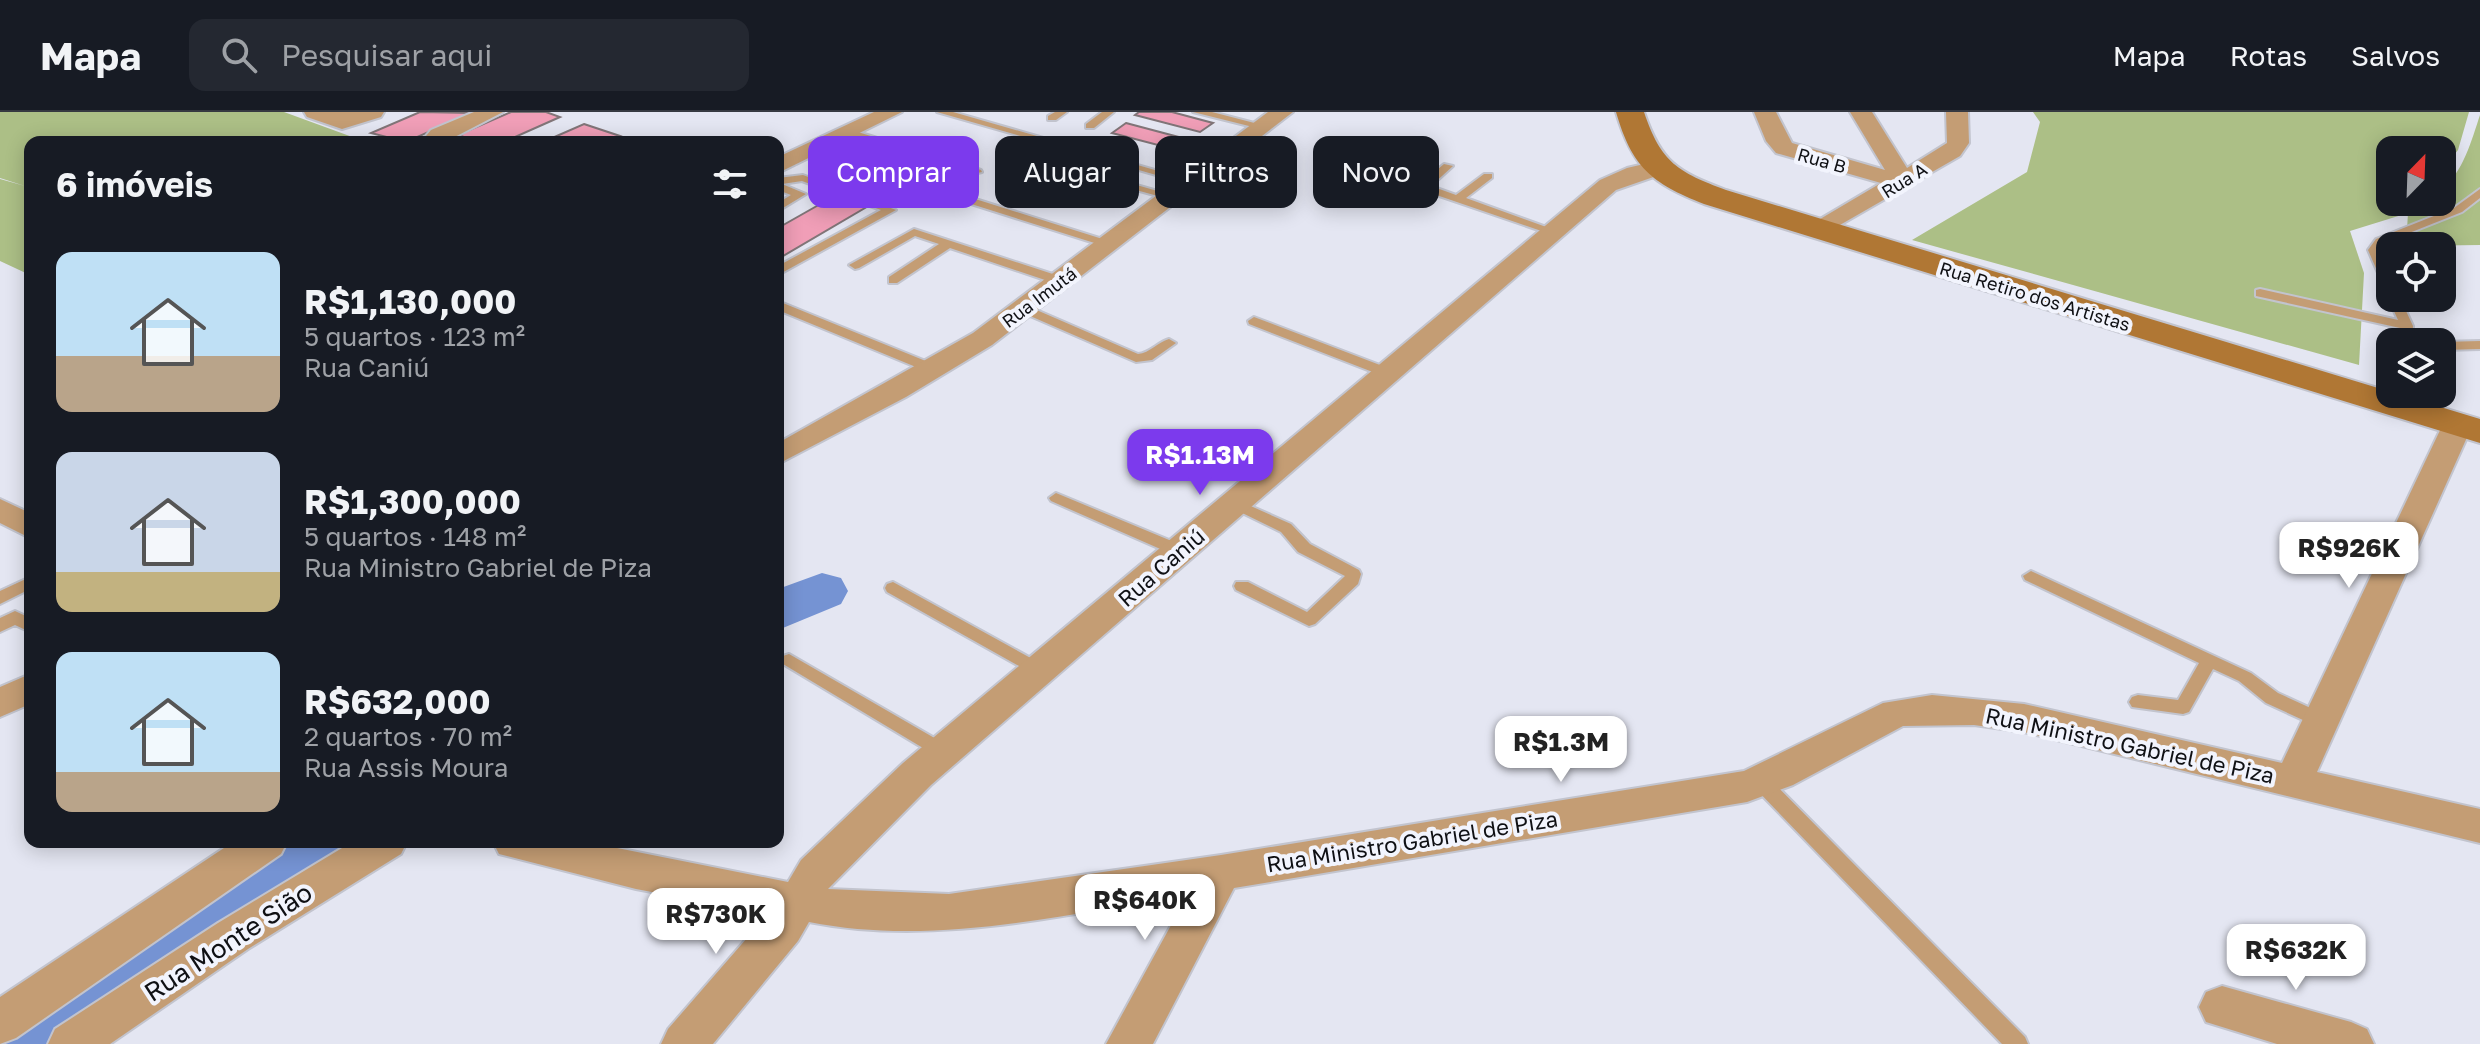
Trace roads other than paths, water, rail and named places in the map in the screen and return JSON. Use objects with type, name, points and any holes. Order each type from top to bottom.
[{"type":"street","points":[[315,112],[342,122],[373,112]]},
{"type":"street","points":[[438,136],[491,112]]},
{"type":"street","points":[[784,163],[891,112]]},
{"type":"street","name":"Rua Retiro dos Artistas","points":[[1630,112],[1640,147],[1657,168],[1672,179],[1715,197],[2376,394]]},
{"type":"street","name":"Rua B","points":[[1765,112],[1777,141],[1784,148],[1902,181]]},
{"type":"street","points":[[1861,112],[1902,181]]},
{"type":"street","name":"Rua A","points":[[1819,230],[1957,146],[1957,112]]},
{"type":"street","name":"Rua Imutá","points":[[1249,136],[1272,119]]},
{"type":"street","name":"Rua Caniú","points":[[684,1044],[760,958],[783,928],[816,872],[838,847],[944,752],[1608,185],[1657,168]]},
{"type":"street","name":"Rua Imutá","points":[[784,452],[933,369],[1025,309],[1155,206]]},
{"type":"street","name":"Rua Retiro dos Artistas","points":[[2416,408],[2469,428]]},
{"type":"street","points":[[2293,781],[2469,428]]},
{"type":"street","points":[[0,509],[24,523]]},
{"type":"street","points":[[0,703],[24,691]]},
{"type":"street","name":"Rua Ministro Gabriel de Piza","points":[[539,848],[636,871],[840,910],[949,913],[1221,873],[1760,781],[1896,713],[1932,709],[2024,718],[2480,826]]},
{"type":"street","points":[[0,1023],[257,848]]},
{"type":"street","name":"Rua Monte Sião","points":[[71,1044],[233,936],[376,848]]},
{"type":"street","points":[[1129,1044],[1221,873]]},
{"type":"street","points":[[2222,1007],[2351,1044]]},
{"type":"lane","points":[[942,112],[1155,181]]},
{"type":"lane","points":[[1090,126],[1109,112]]},
{"type":"lane","points":[[1198,112],[1272,119]]},
{"type":"lane","points":[[848,132],[861,136]]},
{"type":"lane","points":[[1448,166],[1423,187],[1554,232]]},
{"type":"lane","points":[[1456,200],[1488,176]]},
{"type":"lane","points":[[784,183],[803,178],[890,210],[784,268]]},
{"type":"lane","points":[[784,187],[800,195],[784,204]]},
{"type":"lane","points":[[2403,232],[2458,210],[2480,192]]},
{"type":"lane","points":[[979,203],[1108,244]]},
{"type":"lane","points":[[855,265],[909,233],[949,243],[1061,281]]},
{"type":"lane","points":[[893,280],[949,243]]},
{"type":"lane","points":[[2260,293],[2407,326]]},
{"type":"lane","points":[[784,307],[933,369]]},
{"type":"lane","points":[[1025,309],[1136,358],[1147,357],[1169,343]]},
{"type":"lane","points":[[2400,312],[2407,326]]},
{"type":"lane","points":[[1254,321],[1388,373]]},
{"type":"lane","points":[[2456,346],[2480,345]]},
{"type":"lane","points":[[1056,498],[1180,551]]},
{"type":"lane","points":[[1235,504],[1286,528],[1304,548],[1353,574],[1352,580],[1309,620],[1242,586]]},
{"type":"lane","points":[[2031,576],[2253,681],[2272,698],[2322,721]]},
{"type":"lane","points":[[0,598],[24,585]]},
{"type":"lane","points":[[893,588],[1041,671]]},
{"type":"lane","points":[[0,626],[15,617],[24,622]]},
{"type":"lane","points":[[2155,628],[2222,658],[2227,661],[2227,669]]},
{"type":"lane","points":[[789,660],[944,752]]},
{"type":"lane","points":[[2138,702],[2183,707],[2209,661]]},
{"type":"lane","points":[[1760,781],[2017,1044]]},
{"type":"waterway","points":[[784,608],[822,591]]},
{"type":"waterway","points":[[33,1044],[328,848]]}]
